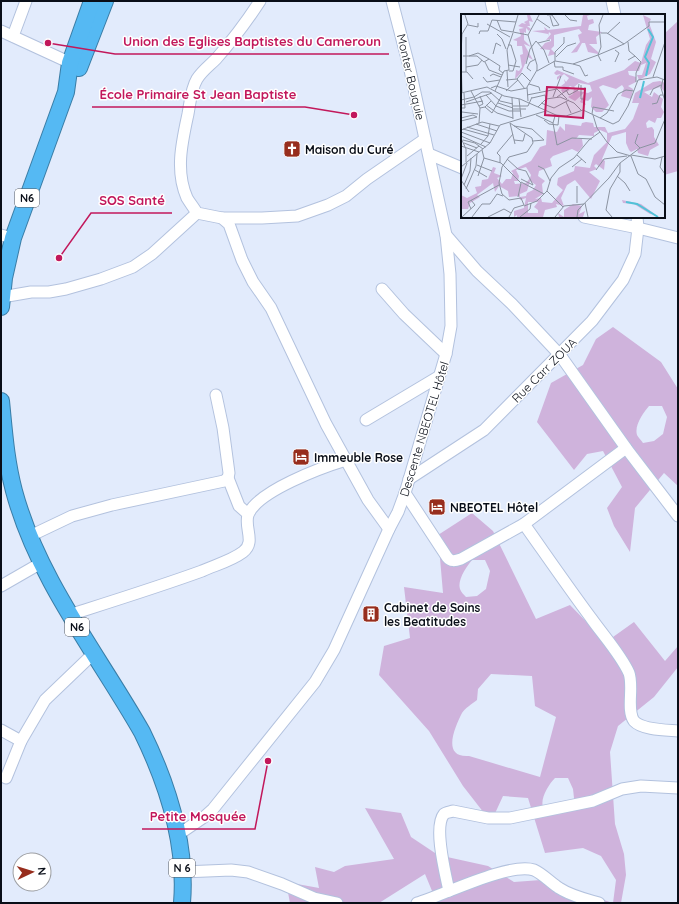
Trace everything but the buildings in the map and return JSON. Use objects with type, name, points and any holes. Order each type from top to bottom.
[{"type":"highway","name":"N6","points":[[2,302],[8,257],[7,237],[66,92],[75,65],[92,1]]},
{"type":"highway","name":"N6","points":[[75,65],[105,1]]},
{"type":"highway","name":"N6","points":[[1,406],[4,446],[14,491],[41,563],[69,615],[92,654],[131,713],[151,751],[169,797],[179,834]]},
{"type":"highway","name":"N 6","points":[[179,834],[183,872],[182,903]]},
{"type":"street","points":[[13,36],[26,1]]},
{"type":"street","points":[[260,1],[237,33],[203,71],[197,80],[192,93],[180,160],[183,185],[188,198],[197,213],[222,218],[297,216],[328,205],[346,196],[367,179],[425,139]]},
{"type":"street","name":"Monter Bouquie","points":[[392,1],[410,70],[446,234]]},
{"type":"street","points":[[490,1],[494,14]]},
{"type":"street","points":[[612,1],[615,14]]},
{"type":"street","points":[[1,31],[75,65]]},
{"type":"street","points":[[429,154],[461,168]]},
{"type":"street","points":[[2,302],[31,292],[49,292],[66,289],[101,279],[133,267],[152,254],[197,213]]},
{"type":"street","points":[[222,218],[229,224],[242,260],[253,282],[271,308],[326,424],[368,500],[389,529]]},
{"type":"street","points":[[595,218],[638,222],[678,238]]},
{"type":"street","name":"Rue Carr ZOUA","points":[[409,479],[484,430],[592,321],[623,280],[635,254],[638,222]]},
{"type":"street","points":[[446,234],[477,270],[512,304],[560,355],[626,448],[678,516]]},
{"type":"street","name":"Descente NBEOTEL Hôtel","points":[[179,834],[213,809],[315,682],[334,650],[398,512],[446,354],[451,326],[450,274],[446,234]]},
{"type":"street","points":[[382,289],[404,314],[446,354]]},
{"type":"street","points":[[366,420],[438,377]]},
{"type":"street","points":[[216,395],[223,428],[229,473],[228,478],[239,506],[248,514]]},
{"type":"street","points":[[405,493],[433,534],[446,557],[449,560],[454,561],[461,559],[524,524],[626,448]]},
{"type":"street","points":[[69,615],[188,576],[229,560],[244,552],[249,546],[250,539],[247,522],[248,514],[266,496],[286,483],[325,466],[346,460]]},
{"type":"street","points":[[30,536],[72,516],[135,500],[224,481],[228,478]]},
{"type":"street","points":[[524,524],[569,589],[620,657],[629,674],[631,714],[635,722],[648,728],[678,731]]},
{"type":"street","points":[[1,586],[41,563]]},
{"type":"street","points":[[6,778],[20,741],[45,700],[92,654]]},
{"type":"street","points":[[1,730],[20,741]]},
{"type":"street","points":[[449,891],[442,858],[440,835],[441,821],[444,814],[448,812],[488,818],[510,818],[593,801],[622,789],[640,786],[678,788]]},
{"type":"street","points":[[417,903],[503,872],[520,869],[534,870],[559,889],[599,903]]},
{"type":"street","points":[[183,872],[231,870],[248,872],[282,884],[314,898],[337,903]]},
{"type":"shaded area","points":[[678,21],[678,171],[665,175],[665,33]]},
{"type":"shaded area","points":[[613,327],[661,362],[678,389],[678,486],[664,473],[635,508],[630,552],[614,526],[607,508],[622,487],[603,451],[587,454],[574,470],[537,422],[551,383],[583,365],[596,339]],"holes":[[[649,406],[662,406],[667,417],[663,434],[654,441],[643,443],[636,431],[640,419]]]},
{"type":"shaded area","points":[[472,513],[493,531],[536,619],[570,605],[606,642],[634,622],[665,661],[678,646],[678,667],[654,697],[618,726],[610,752],[615,824],[624,854],[626,875],[621,903],[613,903],[616,880],[601,856],[583,848],[545,853],[528,798],[503,796],[491,822],[463,786],[429,731],[379,675],[384,646],[410,638],[404,587],[443,593],[438,535]],"holes":[[[472,560],[485,560],[490,571],[486,589],[477,596],[466,597],[459,585],[463,573]],[[491,674],[532,676],[535,706],[556,717],[540,777],[469,756],[460,755],[455,752],[452,740],[456,726],[463,711],[477,700],[478,689]],[[555,778],[568,778],[573,789],[575,807],[560,814],[549,815],[542,803],[548,787]]]},
{"type":"shaded area","points":[[365,808],[401,813],[411,837],[438,855],[488,866],[514,882],[541,880],[613,903],[437,903],[425,874],[379,903],[290,903],[286,882],[319,888],[315,867],[334,872],[345,866],[394,859]]},
{"type":"place","name":"Union des Eglises Baptistes du Cameroun","points":[[48,43]]},
{"type":"place","name":"École Primaire St Jean Baptiste","points":[[354,115]]},
{"type":"place","name":"Maison du Curé","points":[[292,149]]},
{"type":"place","name":"SOS Santé","points":[[59,258]]},
{"type":"place","name":"Immeuble Rose","points":[[301,457]]},
{"type":"place","name":"NBEOTEL Hôtel","points":[[437,507]]},
{"type":"place","name":"Cabinet de Soins les Beatitudes","points":[[371,614]]},
{"type":"place","name":"Petite Mosquée","points":[[268,761]]}]
